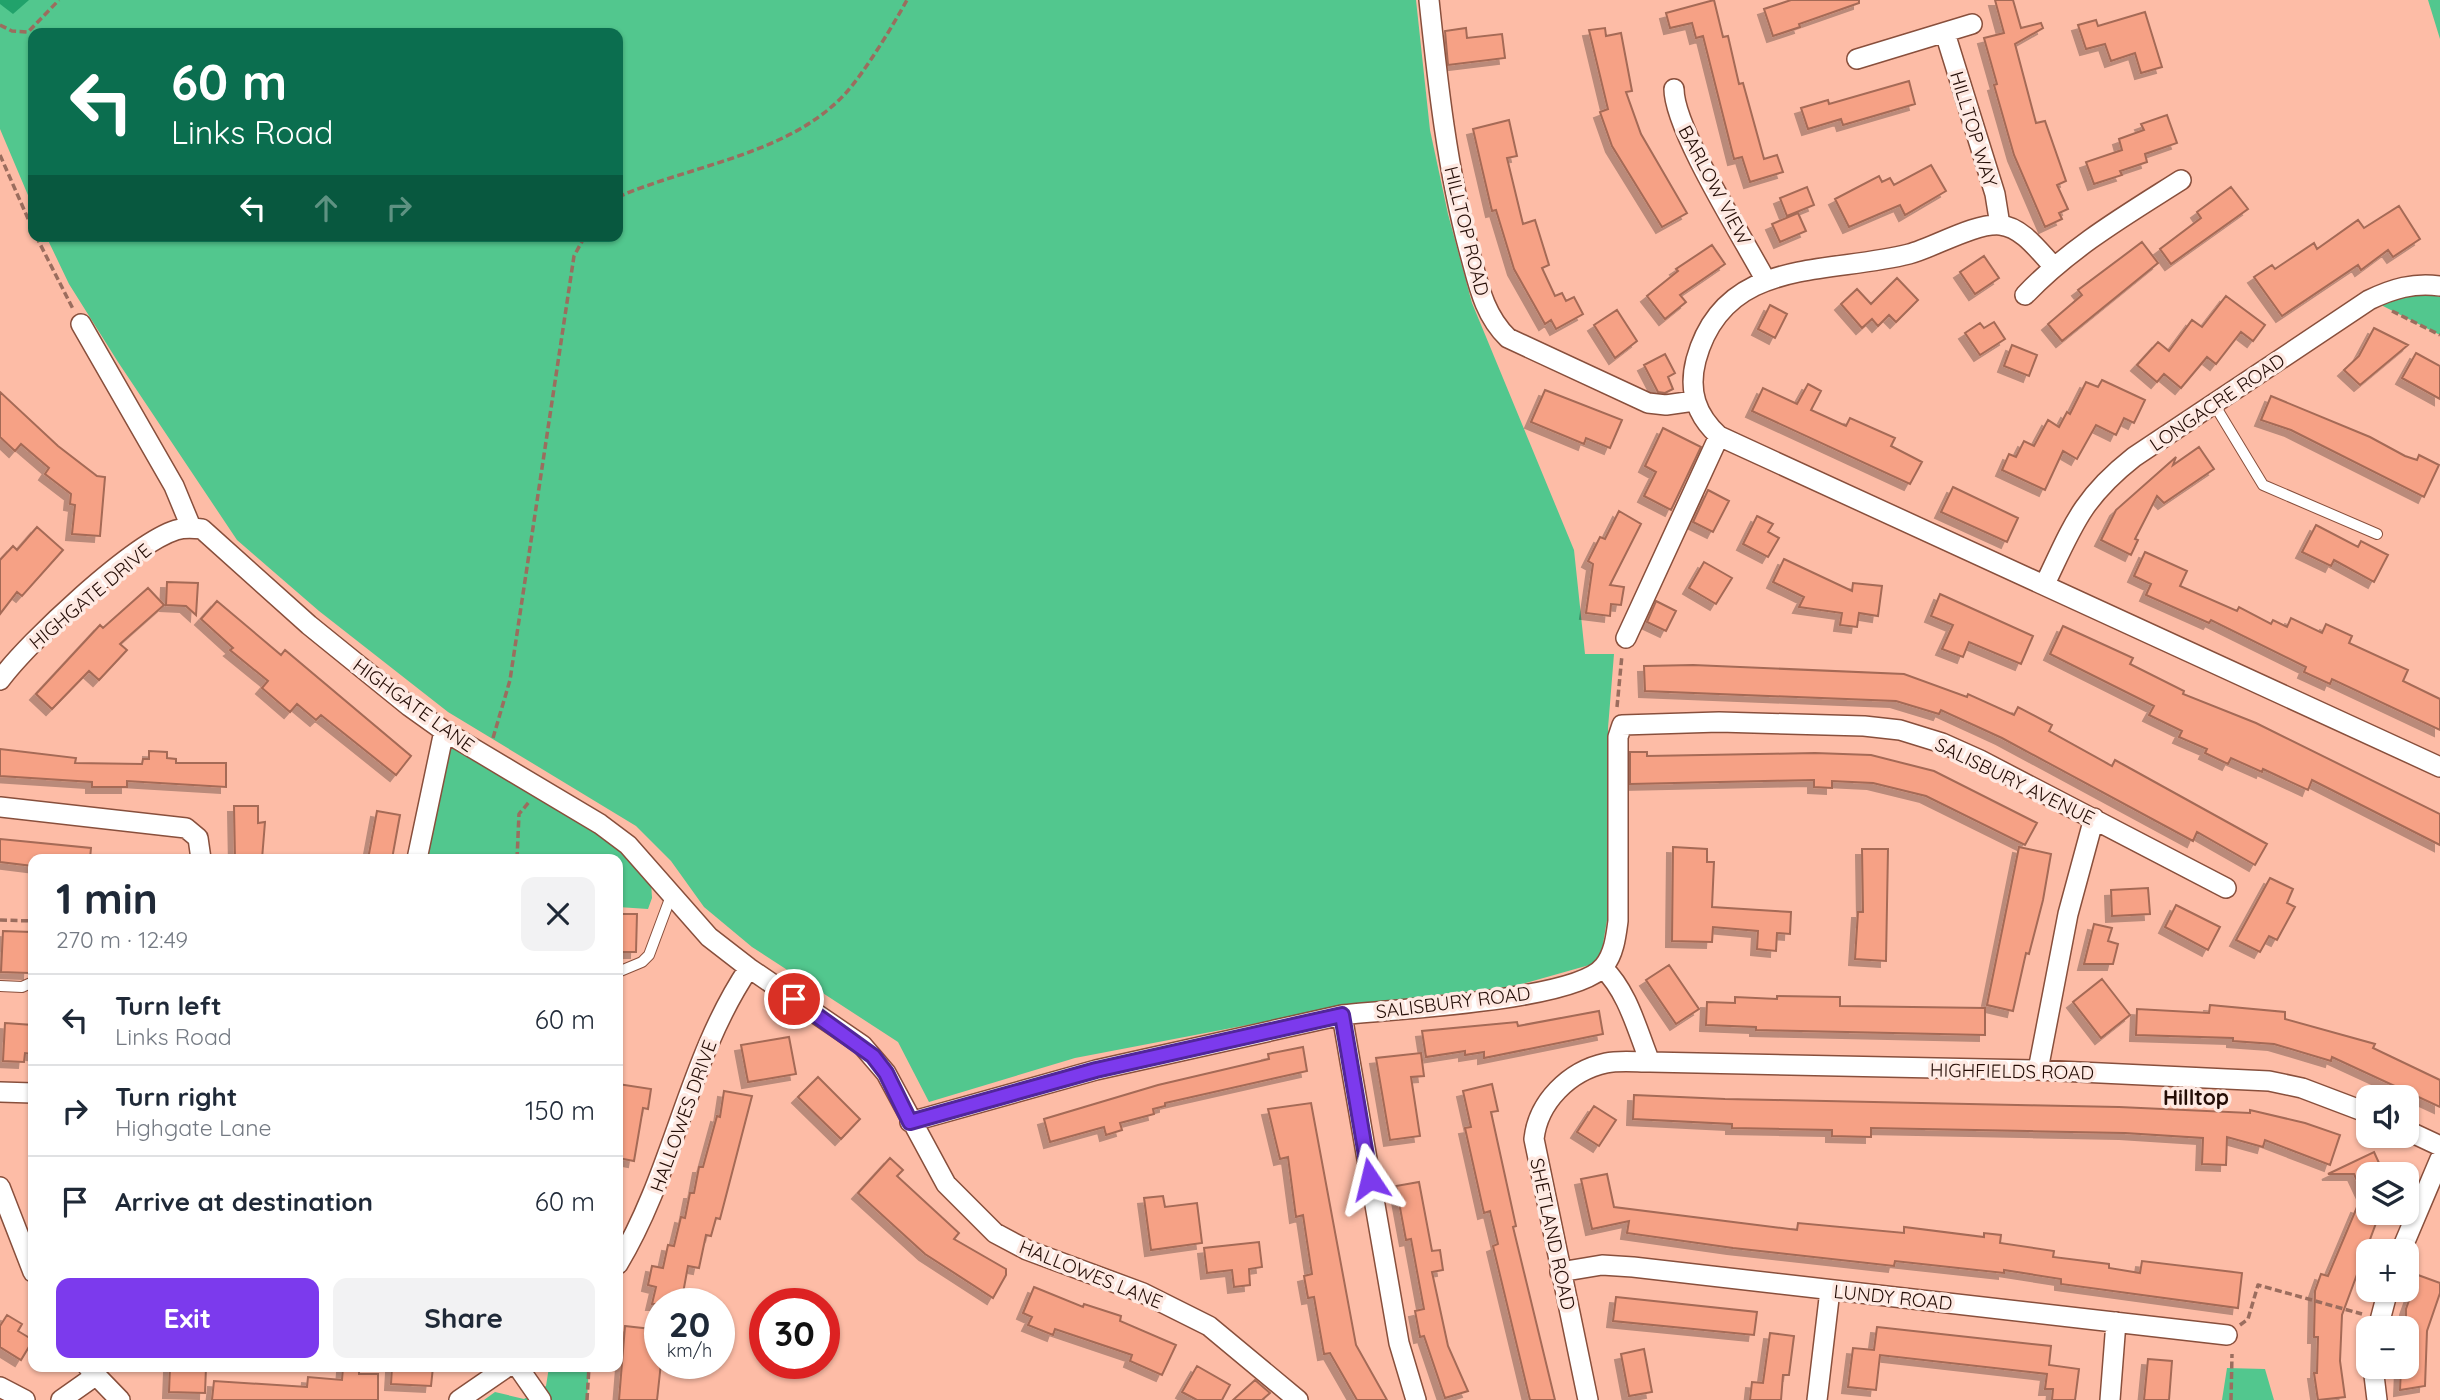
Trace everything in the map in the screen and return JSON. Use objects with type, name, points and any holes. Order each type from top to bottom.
[{"type":"street","name":"HILLTOP ROAD","points":[[1429,0],[1443,128],[1459,210],[1483,301],[1495,325],[1508,338],[1648,403],[1666,405],[1694,401]]},
{"type":"street","points":[[1857,59],[1972,24]]},
{"type":"street","name":"HILLTOP WAY","points":[[1945,33],[1995,194],[2000,225]]},
{"type":"street","name":"BARLOW VIEW","points":[[1674,89],[1674,102],[1687,136],[1765,279]]},
{"type":"street","points":[[2025,295],[2053,266],[2087,240],[2181,180]]},
{"type":"street","points":[[2053,266],[2015,230],[2000,225],[1983,228],[1906,254],[1765,279],[1730,303],[1712,322],[1700,346],[1692,373],[1694,401],[1704,422],[1719,436],[2440,767]]},
{"type":"street","name":"LONGACRE ROAD","points":[[2045,584],[2078,515],[2105,480],[2369,300],[2412,285],[2440,286]]},
{"type":"street","points":[[81,324],[174,486],[191,527]]},
{"type":"street","points":[[1626,638],[1719,436]]},
{"type":"street","name":"HIGHGATE LANE","points":[[191,527],[202,529],[214,538],[309,625],[444,731],[541,788],[628,845],[709,937],[867,1050],[886,1073],[910,1122]]},
{"type":"street","name":"HIGHGATE DRIVE","points":[[0,680],[22,653],[58,617],[167,534],[191,527]]},
{"type":"street","name":"SALISBURY AVENUE","points":[[1622,725],[1791,723],[1900,730],[1942,743],[1980,760],[2226,888]]},
{"type":"street","points":[[1622,725],[1618,737],[1618,920],[1615,939],[1603,968],[1614,978],[1624,997],[1650,1062]]},
{"type":"street","points":[[418,854],[444,731]]},
{"type":"street","points":[[0,807],[186,828],[198,838],[200,854]]},
{"type":"street","points":[[2038,1070],[2068,914],[2094,818]]},
{"type":"street","name":"HALLOWES DRIVE","points":[[623,1256],[638,1231],[653,1196],[722,1011],[749,968]]},
{"type":"street","name":"SALISBURY ROAD","points":[[910,1122],[1096,1070],[1342,1015],[1509,998],[1590,977],[1603,968]]},
{"type":"street","points":[[1342,1015],[1399,1343],[1416,1400]]},
{"type":"street","name":"SHETLAND ROAD","points":[[1588,1400],[1534,1139],[1541,1111],[1555,1093],[1588,1069],[1608,1062],[1650,1062]]},
{"type":"street","name":"HIGHFIELDS ROAD","points":[[1650,1062],[2038,1070],[2269,1081],[2302,1088],[2356,1108]]},
{"type":"street","points":[[0,1092],[28,1093]]},
{"type":"street","name":"HALLOWES LANE","points":[[910,1122],[946,1184],[995,1233],[1027,1250],[1143,1293],[1209,1326],[1298,1400]]},
{"type":"street","points":[[2419,1136],[2440,1146]]},
{"type":"street","points":[[2406,1239],[2440,1159]]},
{"type":"street","points":[[0,1187],[28,1259]]},
{"type":"street","name":"LUNDY ROAD","points":[[1560,1272],[1602,1265],[2227,1335]]},
{"type":"street","points":[[1817,1400],[1830,1290]]},
{"type":"street","points":[[2110,1400],[2116,1322]]},
{"type":"street","points":[[61,1400],[90,1372]]},
{"type":"street","points":[[92,1372],[120,1400]]},
{"type":"street","points":[[459,1400],[500,1372]]},
{"type":"street","points":[[522,1372],[541,1400]]},
{"type":"street","points":[[2374,1379],[2377,1400]]},
{"type":"street","points":[[0,1387],[25,1400]]},
{"type":"lane","points":[[2214,404],[2263,485],[2377,534]]},
{"type":"lane","points":[[623,969],[649,955],[671,896]]},
{"type":"lane","points":[[0,986],[28,984]]},
{"type":"path","points":[[32,28],[59,0]]},
{"type":"path","points":[[623,195],[653,181],[761,147],[806,126],[845,94],[906,0]]},
{"type":"path","points":[[0,25],[12,31],[28,32]]},
{"type":"path","points":[[0,155],[28,219]]},
{"type":"path","points":[[39,242],[81,324]]},
{"type":"path","points":[[487,757],[510,680],[574,256],[582,242]]},
{"type":"path","points":[[2369,300],[2440,335]]},
{"type":"path","points":[[1622,725],[1617,712],[1626,638]]},
{"type":"path","points":[[517,854],[519,814],[541,788]]},
{"type":"path","points":[[0,920],[28,921]]},
{"type":"path","points":[[2231,1400],[2234,1362],[2227,1335],[2248,1319],[2258,1285],[2357,1316]]},
{"type":"path","points":[[587,1400],[589,1372]]},
{"type":"green space","points":[[0,0],[1416,0],[1430,130],[1448,214],[1472,303],[1574,550],[1585,654],[1614,654],[1608,728],[1613,884],[1600,962],[1515,986],[1347,1006],[1075,1058],[929,1102],[898,1042],[752,947],[704,907],[671,861],[636,826],[448,712],[319,611],[237,540],[118,362],[69,284],[49,242],[623,242],[623,28],[28,28],[28,195],[0,129]]},
{"type":"green space","points":[[0,0],[29,0],[13,14],[0,4]]},
{"type":"green space","points":[[2428,0],[2440,0],[2440,39]]},
{"type":"green space","points":[[2431,294],[2440,297],[2440,335],[2381,305],[2408,295]]},
{"type":"green space","points":[[448,745],[579,817],[615,842],[651,881],[652,898],[648,909],[623,907],[623,854],[427,854]]},
{"type":"green space","points":[[2227,1368],[2265,1369],[2274,1400],[2222,1400]]},
{"type":"green space","points":[[548,1372],[589,1372],[587,1400],[484,1400],[495,1392],[524,1399],[546,1386]]},
{"type":"building","points":[[1714,0],[1723,37],[1728,36],[1739,84],[1743,83],[1764,159],[1777,155],[1783,172],[1750,182],[1742,157],[1734,159],[1703,36],[1696,38],[1692,23],[1670,28],[1666,13]]},
{"type":"building","points":[[1791,0],[1859,0],[1859,3],[1773,36],[1764,9]]},
{"type":"building","points":[[1995,0],[2013,0],[2021,28],[2041,23],[2043,28],[2015,44],[2036,123],[2045,121],[2066,181],[2057,185],[2068,209],[2059,213],[2062,219],[2045,227],[2014,155],[1994,85],[1997,84],[1984,38],[2004,33]]},
{"type":"building","points":[[2145,12],[2162,67],[2141,73],[2135,53],[2111,61],[2105,44],[2086,49],[2078,25],[2096,20],[2098,26]]},
{"type":"building","points":[[1466,28],[1467,38],[1502,34],[1505,58],[1448,65],[1445,31]]},
{"type":"building","points":[[1605,28],[1606,36],[1621,33],[1632,91],[1626,92],[1641,134],[1687,213],[1662,227],[1612,146],[1600,112],[1608,109],[1589,30]]},
{"type":"building","points":[[1909,81],[1915,104],[1843,125],[1841,119],[1808,129],[1801,108],[1828,100],[1829,104]]},
{"type":"building","points":[[2167,115],[2177,143],[2145,154],[2147,162],[2120,171],[2122,175],[2094,184],[2086,162],[2122,150],[2119,139],[2144,130],[2141,124]]},
{"type":"building","points":[[1509,120],[1517,156],[1507,158],[1523,224],[1535,220],[1549,265],[1542,268],[1555,296],[1562,293],[1566,301],[1574,297],[1583,314],[1556,329],[1551,320],[1545,324],[1514,269],[1496,210],[1492,211],[1473,129]]},
{"type":"building","points":[[1931,165],[1946,191],[1905,215],[1900,205],[1849,227],[1835,199],[1879,176],[1882,182],[1890,178],[1894,185]]},
{"type":"building","points":[[1807,187],[1814,205],[1787,216],[1780,198]]},
{"type":"building","points":[[2231,187],[2248,209],[2171,264],[2160,249],[2201,218],[2197,212]]},
{"type":"building","points":[[2399,206],[2420,239],[2393,257],[2388,250],[2361,270],[2358,265],[2282,316],[2254,277],[2272,265],[2275,269],[2314,243],[2317,249],[2358,220],[2364,228]]},
{"type":"building","points":[[1798,213],[1806,231],[1780,242],[1772,224]]},
{"type":"building","points":[[2142,242],[2158,263],[2062,341],[2048,324],[2082,295],[2078,290]]},
{"type":"building","points":[[1712,245],[1725,264],[1680,295],[1686,302],[1665,319],[1647,296],[1678,271],[1676,269]]},
{"type":"building","points":[[1984,256],[1999,278],[1975,294],[1960,272]]},
{"type":"building","points":[[1897,278],[1918,300],[1896,322],[1889,315],[1878,326],[1872,319],[1862,328],[1841,304],[1857,289],[1871,304]]},
{"type":"building","points":[[2226,296],[2265,325],[2253,341],[2241,332],[2216,364],[2207,357],[2181,388],[2164,374],[2157,382],[2137,365],[2158,342],[2169,351],[2192,320],[2202,327]]},
{"type":"building","points":[[1770,305],[1787,314],[1775,338],[1758,329]]},
{"type":"building","points":[[1617,310],[1637,341],[1615,358],[1594,325]]},
{"type":"building","points":[[1994,322],[2005,339],[1980,355],[1965,333],[1980,323],[1984,328]]},
{"type":"building","points":[[2374,328],[2408,345],[2360,385],[2344,370],[2359,356]]},
{"type":"building","points":[[2012,345],[2037,355],[2029,376],[2004,366]]},
{"type":"building","points":[[2416,353],[2440,366],[2440,399],[2402,378]]},
{"type":"building","points":[[1665,354],[1675,373],[1668,377],[1673,389],[1665,393],[1658,392],[1644,365]]},
{"type":"building","points":[[2102,380],[2145,400],[2134,423],[2124,418],[2116,435],[2096,425],[2077,459],[2063,451],[2045,490],[2002,470],[2009,454],[2016,457],[2024,441],[2034,446],[2048,420],[2059,427],[2067,412],[2070,414],[2086,382],[2098,387]]},
{"type":"building","points":[[1808,384],[1821,391],[1811,410],[1846,426],[1850,418],[1895,438],[1891,446],[1922,462],[1910,484],[1752,411],[1763,388],[1797,404]]},
{"type":"building","points":[[1545,390],[1622,420],[1610,448],[1586,438],[1584,444],[1531,422]]},
{"type":"building","points":[[0,392],[58,446],[97,476],[105,477],[100,536],[72,534],[75,505],[70,504],[71,494],[45,474],[49,468],[21,444],[15,451],[0,437]]},
{"type":"building","points":[[2271,396],[2370,437],[2405,456],[2417,460],[2419,455],[2439,465],[2424,497],[2291,430],[2261,420]]},
{"type":"building","points":[[1663,428],[1701,447],[1671,510],[1644,496],[1656,472],[1645,466]]},
{"type":"building","points":[[2199,447],[2214,469],[2164,503],[2157,496],[2135,539],[2138,540],[2131,555],[2101,540],[2116,510],[2176,457],[2173,465]]},
{"type":"building","points":[[1953,487],[2018,518],[2007,542],[1941,512]]},
{"type":"building","points":[[1708,490],[1729,501],[1713,532],[1693,522]]},
{"type":"building","points":[[1619,511],[1641,524],[1610,585],[1624,587],[1621,605],[1611,604],[1610,616],[1586,613],[1593,564],[1588,561],[1600,537],[1605,539]]},
{"type":"building","points":[[1757,516],[1773,524],[1768,532],[1779,538],[1768,557],[1743,544]]},
{"type":"building","points":[[2316,525],[2358,547],[2361,541],[2388,555],[2374,582],[2334,560],[2331,566],[2302,552]]},
{"type":"building","points":[[37,527],[63,550],[22,596],[17,592],[0,614],[0,560],[13,546],[17,550]]},
{"type":"building","points":[[2145,552],[2187,571],[2180,586],[2237,611],[2239,607],[2271,624],[2273,620],[2287,627],[2291,618],[2322,633],[2326,624],[2352,636],[2349,643],[2408,670],[2403,681],[2440,699],[2440,730],[2332,679],[2330,684],[2304,672],[2306,667],[2211,620],[2209,623],[2146,595],[2151,584],[2134,576]]},
{"type":"building","points":[[1784,559],[1852,591],[1853,583],[1882,586],[1878,616],[1859,613],[1857,627],[1840,625],[1842,613],[1799,607],[1804,597],[1773,582]]},
{"type":"building","points":[[1704,562],[1732,578],[1716,604],[1689,588]]},
{"type":"building","points":[[167,582],[198,583],[196,615],[186,606],[166,605]]},
{"type":"building","points":[[148,588],[164,605],[120,644],[127,650],[99,680],[89,671],[52,709],[36,694],[100,625],[103,628]]},
{"type":"building","points":[[1940,594],[2033,636],[2021,664],[1969,642],[1963,657],[1942,649],[1953,625],[1931,616]]},
{"type":"building","points":[[217,601],[281,655],[285,650],[411,756],[396,775],[321,715],[316,720],[297,704],[290,712],[262,688],[268,681],[230,650],[233,648],[201,619]]},
{"type":"building","points":[[1656,601],[1676,611],[1666,631],[1647,622]]},
{"type":"building","points":[[2063,626],[2133,658],[2130,664],[2184,691],[2183,694],[2256,723],[2440,814],[2440,845],[2312,780],[2308,790],[2263,769],[2262,772],[2231,758],[2228,764],[2205,753],[2207,749],[2179,737],[2182,731],[2149,715],[2154,706],[2050,654]]},
{"type":"building","points":[[1693,665],[1904,674],[1967,697],[1968,694],[2014,715],[2018,707],[2052,725],[2049,731],[2112,766],[2115,760],[2267,844],[2255,865],[2197,832],[2193,841],[2002,738],[1941,710],[1939,714],[1896,701],[1645,691],[1644,666]]},
{"type":"building","points":[[0,749],[76,758],[75,763],[142,764],[143,759],[149,759],[149,751],[167,752],[167,758],[176,759],[176,763],[226,763],[226,787],[127,781],[127,787],[92,787],[92,782],[0,776]]},
{"type":"building","points":[[1630,752],[1647,752],[1647,756],[1815,753],[1871,755],[1934,771],[2037,823],[2025,845],[1926,796],[1873,783],[1832,781],[1832,788],[1814,787],[1814,780],[1630,784]]},
{"type":"building","points":[[234,806],[258,806],[258,823],[265,822],[262,854],[235,854]]},
{"type":"building","points":[[377,811],[400,815],[393,854],[369,854]]},
{"type":"building","points":[[0,839],[91,848],[90,854],[28,854],[28,865],[0,862]]},
{"type":"building","points":[[1673,847],[1707,849],[1707,862],[1714,862],[1712,907],[1791,912],[1790,934],[1777,933],[1776,951],[1757,949],[1758,931],[1713,927],[1712,942],[1672,941]]},
{"type":"building","points":[[2019,847],[2051,854],[2043,900],[2029,954],[2026,953],[2013,1011],[1987,1005]]},
{"type":"building","points":[[1862,849],[1888,849],[1886,961],[1855,959],[1858,912],[1863,912]]},
{"type":"building","points":[[2270,878],[2293,889],[2287,903],[2295,907],[2277,940],[2269,936],[2260,952],[2236,940]]},
{"type":"building","points":[[2148,888],[2150,914],[2112,916],[2111,890]]},
{"type":"building","points":[[2176,905],[2220,927],[2208,950],[2165,927]]},
{"type":"building","points":[[623,914],[637,914],[636,952],[623,952]]},
{"type":"building","points":[[2094,924],[2112,928],[2108,941],[2118,944],[2113,964],[2084,964]]},
{"type":"building","points":[[3,931],[28,932],[28,973],[1,972]]},
{"type":"building","points":[[1669,965],[1699,1009],[1676,1024],[1646,980]]},
{"type":"building","points":[[2102,979],[2130,1015],[2101,1038],[2073,1002]]},
{"type":"building","points":[[1777,996],[1840,997],[1840,1006],[1985,1008],[1985,1035],[1756,1030],[1756,1027],[1706,1025],[1707,1002],[1735,1003],[1735,997],[1777,999]]},
{"type":"building","points":[[2210,1005],[2285,1012],[2285,1019],[2375,1044],[2373,1048],[2440,1080],[2440,1107],[2419,1097],[2419,1085],[2392,1085],[2332,1057],[2331,1061],[2274,1044],[2233,1041],[2233,1038],[2136,1035],[2137,1009],[2209,1013]]},
{"type":"building","points":[[1599,1011],[1603,1034],[1484,1058],[1484,1052],[1465,1055],[1465,1051],[1426,1057],[1422,1031],[1517,1022],[1518,1026]]},
{"type":"building","points":[[5,1023],[28,1025],[28,1053],[25,1053],[24,1062],[3,1061]]},
{"type":"building","points":[[789,1037],[796,1074],[748,1082],[741,1045]]},
{"type":"building","points":[[1303,1047],[1307,1071],[1165,1103],[1165,1106],[1153,1109],[1154,1114],[1120,1123],[1122,1130],[1106,1135],[1104,1127],[1050,1142],[1044,1119],[1158,1085],[1269,1059],[1268,1054]]},
{"type":"building","points":[[1421,1053],[1424,1076],[1411,1077],[1420,1136],[1390,1140],[1376,1058]]},
{"type":"building","points":[[818,1077],[860,1119],[841,1139],[798,1097]]},
{"type":"building","points":[[1492,1084],[1498,1111],[1491,1112],[1516,1226],[1513,1227],[1555,1400],[1530,1400],[1493,1246],[1498,1244],[1490,1211],[1484,1213],[1465,1128],[1471,1127],[1463,1091]]},
{"type":"building","points":[[623,1085],[651,1089],[648,1109],[643,1108],[634,1161],[623,1159]]},
{"type":"building","points":[[724,1091],[752,1096],[720,1219],[716,1218],[711,1236],[706,1235],[699,1268],[688,1266],[684,1288],[656,1288],[648,1285],[652,1266],[663,1268],[668,1245],[674,1246],[681,1217],[685,1218],[690,1193],[694,1193],[699,1167],[703,1167],[717,1116],[720,1117]]},
{"type":"building","points":[[1634,1095],[2119,1107],[2250,1113],[2250,1110],[2305,1123],[2340,1135],[2330,1165],[2265,1140],[2263,1147],[2227,1137],[2226,1165],[2202,1164],[2203,1138],[2125,1133],[1871,1128],[1871,1137],[1832,1136],[1832,1130],[1732,1128],[1732,1124],[1633,1119]]},
{"type":"building","points":[[1311,1103],[1356,1345],[1387,1400],[1357,1400],[1330,1353],[1324,1354],[1314,1297],[1308,1298],[1304,1276],[1312,1274],[1303,1215],[1296,1217],[1288,1157],[1280,1159],[1268,1109]]},
{"type":"building","points":[[1594,1106],[1616,1120],[1599,1146],[1577,1132]]},
{"type":"building","points":[[2374,1152],[2379,1162],[2356,1162],[2356,1178],[2354,1174],[2328,1174]]},
{"type":"building","points":[[890,1158],[903,1170],[897,1176],[959,1233],[954,1239],[1006,1269],[1006,1275],[993,1298],[925,1254],[858,1193]]},
{"type":"building","points":[[1607,1174],[1614,1207],[1797,1230],[1798,1223],[1904,1233],[1904,1227],[1984,1237],[1984,1233],[2001,1235],[2000,1243],[2054,1251],[2053,1257],[2109,1264],[2109,1268],[2140,1273],[2142,1261],[2242,1273],[2238,1308],[2061,1284],[2061,1279],[2004,1270],[2004,1273],[1895,1261],[1894,1266],[1627,1233],[1629,1221],[1592,1229],[1581,1179]]},
{"type":"building","points":[[1419,1182],[1432,1251],[1440,1250],[1443,1270],[1432,1272],[1448,1346],[1468,1391],[1445,1398],[1424,1336],[1420,1337],[1415,1311],[1424,1309],[1411,1239],[1406,1240],[1396,1186]]},
{"type":"building","points":[[1163,1196],[1165,1207],[1197,1203],[1202,1243],[1151,1250],[1144,1198]]},
{"type":"building","points":[[2356,1209],[2356,1225],[2375,1225],[2370,1239],[2356,1239],[2356,1277],[2342,1315],[2340,1361],[2345,1397],[2318,1400],[2314,1373],[2317,1373],[2318,1337],[2314,1337],[2315,1291],[2321,1274],[2328,1276]]},
{"type":"building","points":[[1259,1242],[1262,1267],[1249,1269],[1250,1285],[1234,1287],[1232,1270],[1207,1273],[1204,1248]]},
{"type":"building","points":[[2419,1275],[2440,1283],[2440,1293],[2427,1331],[2425,1386],[2400,1390],[2400,1379],[2419,1379],[2419,1316],[2406,1316],[2408,1302],[2419,1302]]},
{"type":"building","points":[[1034,1287],[1083,1307],[1084,1304],[1121,1316],[1120,1321],[1176,1345],[1162,1375],[1130,1361],[1132,1355],[1055,1329],[1053,1335],[1028,1325],[1032,1317],[1023,1313]]},
{"type":"building","points":[[1616,1297],[1757,1312],[1754,1335],[1613,1321]]},
{"type":"building","points":[[7,1315],[22,1324],[18,1331],[28,1337],[28,1348],[21,1360],[0,1347],[0,1326]]},
{"type":"building","points":[[625,1326],[644,1328],[644,1379],[659,1379],[657,1400],[619,1400]]},
{"type":"building","points":[[1877,1327],[2051,1346],[2049,1365],[2079,1369],[2075,1400],[2052,1400],[2053,1389],[2045,1389],[2047,1374],[1880,1355],[1876,1390],[1848,1387],[1853,1348],[1874,1350]]},
{"type":"building","points":[[1770,1333],[1794,1336],[1789,1375],[1783,1375],[1781,1400],[1750,1400],[1752,1382],[1763,1383]]},
{"type":"building","points":[[1644,1349],[1652,1392],[1629,1396],[1621,1354]]},
{"type":"building","points":[[2148,1359],[2172,1361],[2169,1400],[2144,1400]]},
{"type":"building","points":[[1197,1366],[1230,1385],[1222,1400],[1197,1400],[1182,1392]]},
{"type":"building","points":[[170,1372],[206,1372],[205,1393],[169,1392]]},
{"type":"building","points":[[343,1372],[378,1374],[378,1400],[212,1400],[214,1381],[307,1387],[308,1377],[342,1380]]},
{"type":"building","points":[[392,1372],[432,1372],[431,1386],[391,1384]]},
{"type":"building","points":[[1255,1380],[1270,1393],[1262,1400],[1233,1400]]},
{"type":"district","name":"Hilltop","points":[[2196,1098]]},
{"type":"route","points":[[794,999],[862,1045],[873,1056],[886,1073],[910,1122],[1096,1070],[1342,1015],[1370,1179]]}]
